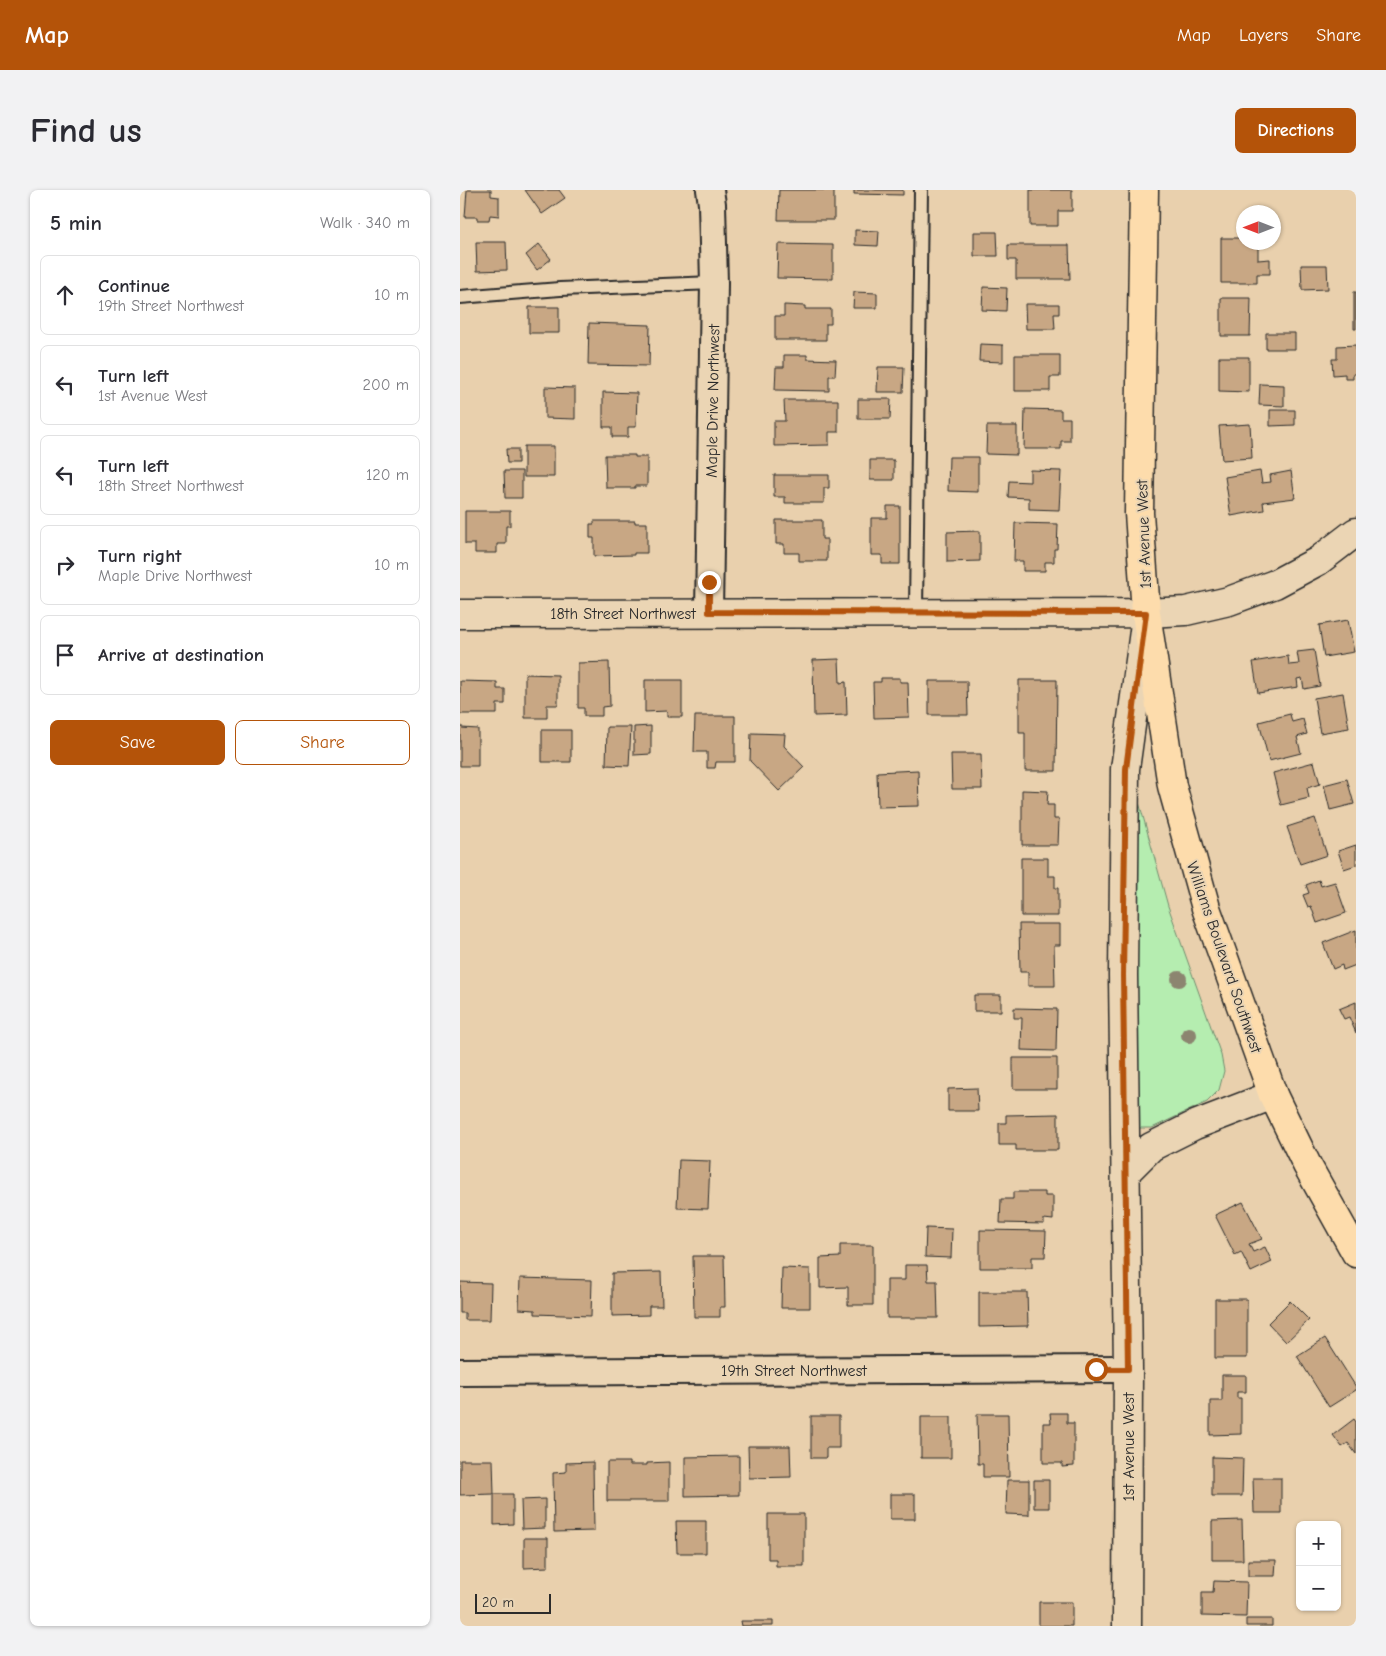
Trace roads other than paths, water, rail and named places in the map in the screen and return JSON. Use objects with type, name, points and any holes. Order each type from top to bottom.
[{"type":"main road","name":"1st Avenue West","points":[[1144,190],[1139,513],[1146,613]]},
{"type":"main road","name":"Williams Boulevard Southwest","points":[[1146,613],[1172,786],[1206,908],[1273,1095],[1307,1165],[1356,1254]]},
{"type":"street","name":"Maple Drive Northwest","points":[[709,612],[714,283],[710,190]]},
{"type":"street","name":"18th Street Northwest","points":[[460,614],[709,612],[1146,613],[1186,610],[1229,601],[1275,584],[1318,560],[1356,532]]},
{"type":"street","name":"1st Avenue West","points":[[1127,1626],[1128,1369],[1123,975],[1126,769],[1146,613]]},
{"type":"street","points":[[1126,1172],[1151,1147],[1196,1125],[1273,1095]]},
{"type":"street","name":"19th Street Northwest","points":[[460,1372],[1128,1369]]},
{"type":"lane","points":[[916,612],[921,190]]},
{"type":"lane","points":[[460,297],[560,289],[714,283]]}]
